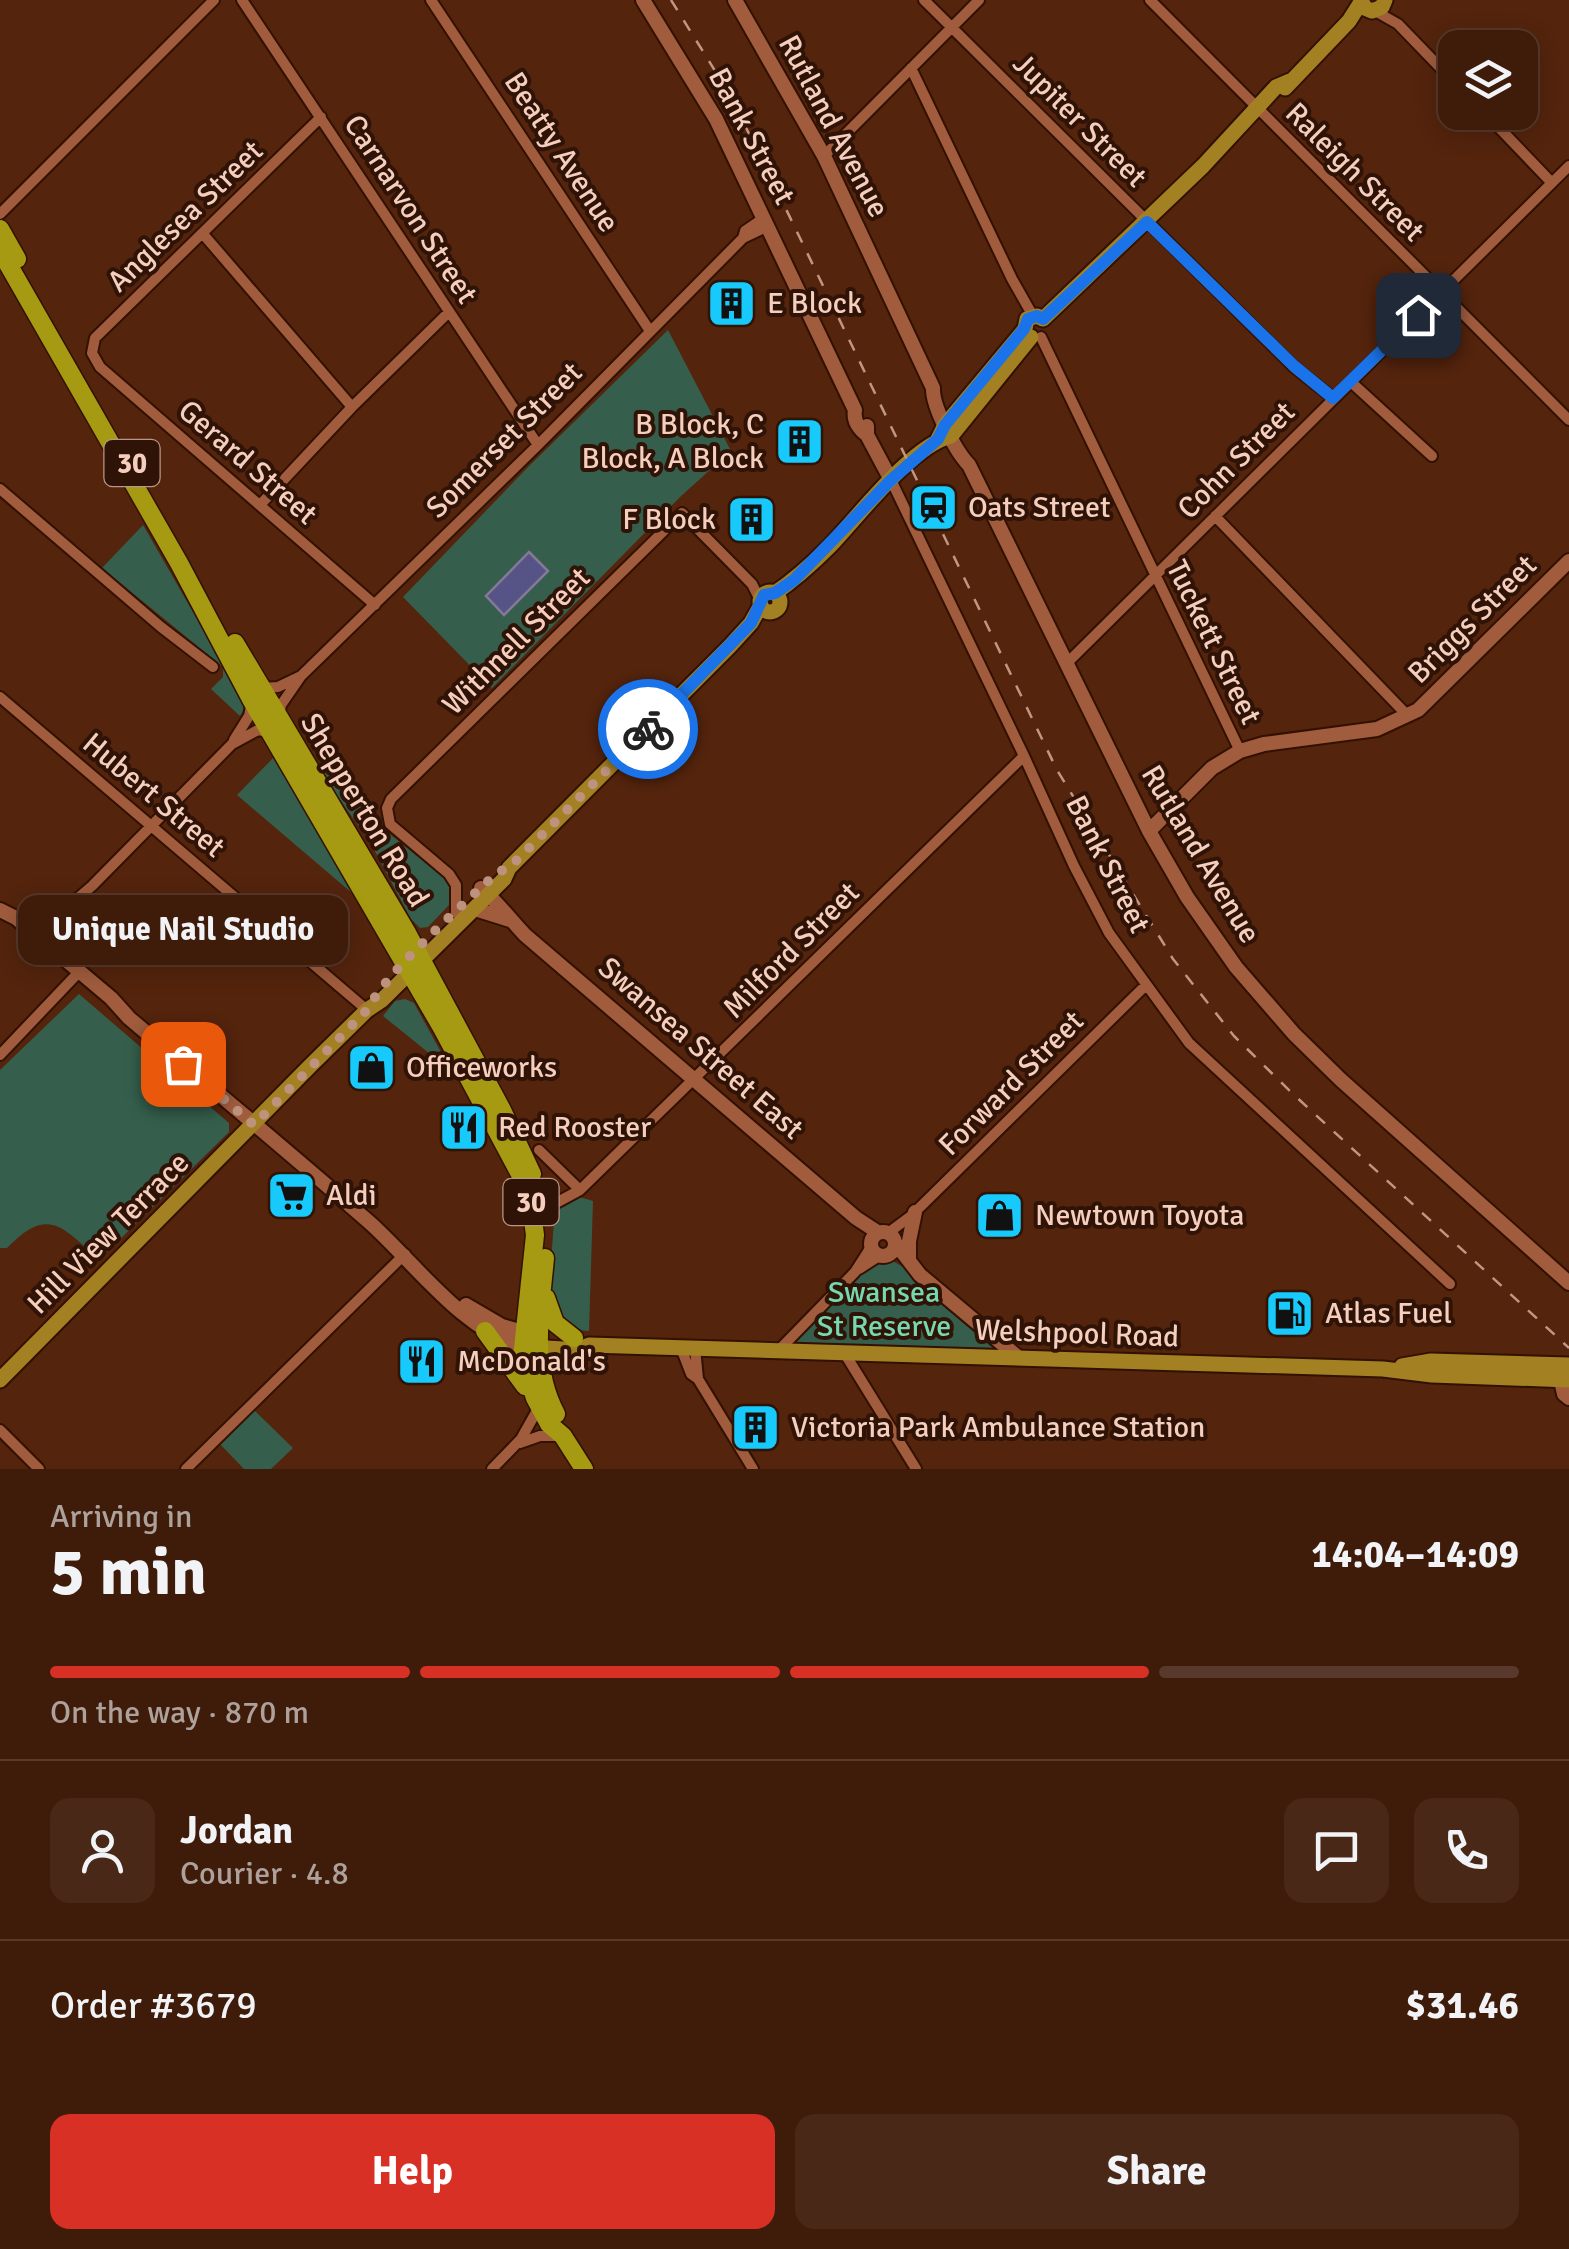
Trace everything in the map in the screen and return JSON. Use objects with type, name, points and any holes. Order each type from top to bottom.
[{"type":"highway","name":"Shepperton Road","points":[[0,229],[256,694]]},
{"type":"highway","name":"Shepperton Road","points":[[0,250],[275,727],[338,814],[527,1191],[535,1236],[531,1340],[563,1436]]},
{"type":"highway","name":"Shepperton Road","points":[[414,962],[517,1142],[534,1180],[545,1240],[543,1278],[525,1371],[537,1402],[550,1424],[563,1436]]},
{"type":"highway","points":[[543,1278],[551,1317],[582,1342]]},
{"type":"highway","points":[[485,1330],[537,1402]]},
{"type":"highway","name":"30","points":[[563,1436],[584,1469]]},
{"type":"main road","points":[[414,962],[475,908],[498,872],[509,868],[769,601],[891,480],[949,429],[1035,328],[1372,4]]},
{"type":"main road","points":[[254,1125],[367,1010],[382,1000],[456,914],[485,892]]},
{"type":"main road","name":"Hill View Terrace","points":[[0,1380],[254,1125]]},
{"type":"main road","name":"Welshpool Road","points":[[531,1340],[578,1350],[582,1342],[845,1354],[1384,1369],[1432,1376],[1564,1373]]},
{"type":"street","points":[[0,214],[214,0]]},
{"type":"street","name":"Carnarvon Street","points":[[242,0],[538,445]]},
{"type":"street","name":"Beatty Avenue","points":[[431,0],[650,332]]},
{"type":"street","name":"Bank Street","points":[[642,0],[716,119],[856,410],[862,413],[867,435],[1097,913],[1146,986],[1205,1059],[1450,1284]]},
{"type":"street","name":"Rutland Avenue","points":[[735,0],[824,156],[932,388],[939,392],[949,429],[970,456],[969,465],[1149,832],[1187,897],[1236,966],[1294,1034],[1569,1283]]},
{"type":"street","name":"Jupiter Street","points":[[924,0],[1147,222],[1333,398]]},
{"type":"street","points":[[824,156],[979,0]]},
{"type":"street","name":"Raleigh Street","points":[[1150,0],[1569,420]]},
{"type":"street","points":[[1372,4],[1438,65]]},
{"type":"street","name":"Tuckett Street","points":[[912,68],[1240,751]]},
{"type":"street","name":"Anglesea Street","points":[[92,353],[95,338],[322,117]]},
{"type":"street","points":[[1501,130],[1552,182]]},
{"type":"street","name":"Cohn Street","points":[[1067,663],[1569,166]]},
{"type":"street","name":"Somerset Street","points":[[275,727],[281,705],[300,676],[538,445],[745,232],[766,222]]},
{"type":"street","points":[[202,234],[352,406]]},
{"type":"street","points":[[260,505],[352,406],[449,312]]},
{"type":"street","name":"Gerard Street","points":[[92,353],[100,367],[375,605]]},
{"type":"street","points":[[1351,382],[1432,456]]},
{"type":"street","points":[[0,489],[214,667]]},
{"type":"street","name":"Withnell Street","points":[[456,914],[456,885],[442,864],[390,824],[387,808],[392,799],[682,512],[769,601]]},
{"type":"street","points":[[1215,516],[1407,715]]},
{"type":"street","name":"Briggs Street","points":[[1149,832],[1212,768],[1240,751],[1264,744],[1378,729],[1427,703],[1569,561]]},
{"type":"street","name":"Somerset Street","points":[[256,694],[300,676]]},
{"type":"street","points":[[256,694],[249,716],[232,744],[59,916],[51,918],[36,940],[111,998],[119,1010],[405,1254],[446,1298],[485,1330],[531,1340]]},
{"type":"street","name":"Hubert Street","points":[[0,697],[367,1010]]},
{"type":"street","points":[[232,744],[258,730],[275,727]]},
{"type":"street","name":"Milford Street","points":[[541,1206],[580,1190],[1024,756]]},
{"type":"street","name":"Swansea Street East","points":[[485,892],[508,912],[510,920]]},
{"type":"street","name":"Swansea Street East","points":[[475,908],[510,920],[1020,1358]]},
{"type":"street","points":[[0,1055],[77,974]]},
{"type":"street","name":"Forward Street","points":[[883,1244],[1146,986]]},
{"type":"street","points":[[539,1150],[580,1190]]},
{"type":"street","points":[[909,1260],[913,1214]]},
{"type":"street","points":[[780,1350],[883,1244]]},
{"type":"street","name":"Swansea Street East","points":[[883,1244],[909,1260],[920,1274]]},
{"type":"street","points":[[405,1254],[418,1259],[475,1312],[531,1340]]},
{"type":"street","points":[[186,1469],[405,1254]]},
{"type":"street","points":[[688,1348],[698,1379],[753,1469]]},
{"type":"street","points":[[845,1354],[916,1469]]},
{"type":"street","points":[[1564,1373],[1569,1398]]},
{"type":"street","points":[[492,1469],[530,1425],[537,1402]]},
{"type":"street","points":[[0,1430],[39,1469]]},
{"type":"street","points":[[515,1446],[540,1436],[563,1436]]},
{"type":"green space","points":[[668,330],[731,451],[680,497],[492,688],[403,597]]},
{"type":"green space","points":[[143,525],[243,699],[240,716],[211,689],[223,677],[223,667],[102,568]]},
{"type":"green space","points":[[275,756],[359,899],[237,795]]},
{"type":"green space","points":[[313,762],[371,812],[381,827],[443,877],[450,888],[449,905],[428,927],[420,928],[411,919],[370,842]]},
{"type":"green space","points":[[79,994],[229,1123],[229,1132],[99,1260],[65,1230],[45,1224],[21,1235],[7,1248],[0,1248],[0,1070]]},
{"type":"green space","points":[[405,999],[414,1003],[447,1063],[445,1066],[383,1016],[395,1001]]},
{"type":"green space","points":[[576,1196],[593,1201],[589,1331],[572,1327],[561,1318],[552,1286],[554,1215],[557,1207]]},
{"type":"green space","name":"Swansea St Reserve","points":[[882,1256],[922,1276],[1019,1358],[782,1350],[857,1272]]},
{"type":"green space","points":[[254,1410],[293,1448],[271,1469],[244,1469],[220,1444]]},
{"type":"shaded area","points":[[529,552],[548,571],[504,615],[486,596]]},
{"type":"railway","points":[[671,0],[722,82],[756,147],[1057,770],[1173,959],[1234,1036],[1293,1094],[1569,1348]]},
{"type":"way so far","points":[[183,1064],[254,1125],[367,1010],[375,995],[417,952],[498,872],[509,868],[648,729]]},
{"type":"place","name":"E Block","points":[[732,303]]},
{"type":"place","name":"B Block, C Block, A Block","points":[[799,441]]},
{"type":"place","name":"Oats Street","points":[[933,507]]},
{"type":"place","name":"F Block","points":[[751,519]]},
{"type":"place","name":"Unique Nail Studio","points":[[183,1064]]},
{"type":"place","name":"Officeworks","points":[[371,1067]]},
{"type":"place","name":"Red Rooster","points":[[463,1127]]},
{"type":"place","name":"Aldi","points":[[291,1195]]},
{"type":"place","name":"Newtown Toyota","points":[[1000,1215]]},
{"type":"place","name":"Atlas Fuel","points":[[1290,1313]]},
{"type":"place","name":"McDonald's","points":[[422,1361]]},
{"type":"place","name":"Victoria Park Ambulance Station","points":[[756,1427]]},
{"type":"route","points":[[648,729],[751,623],[764,595],[775,593],[794,580],[891,480],[938,439],[945,425],[1024,329],[1025,322],[1034,316],[1043,319],[1147,222],[1294,366],[1333,398],[1418,315]]}]
